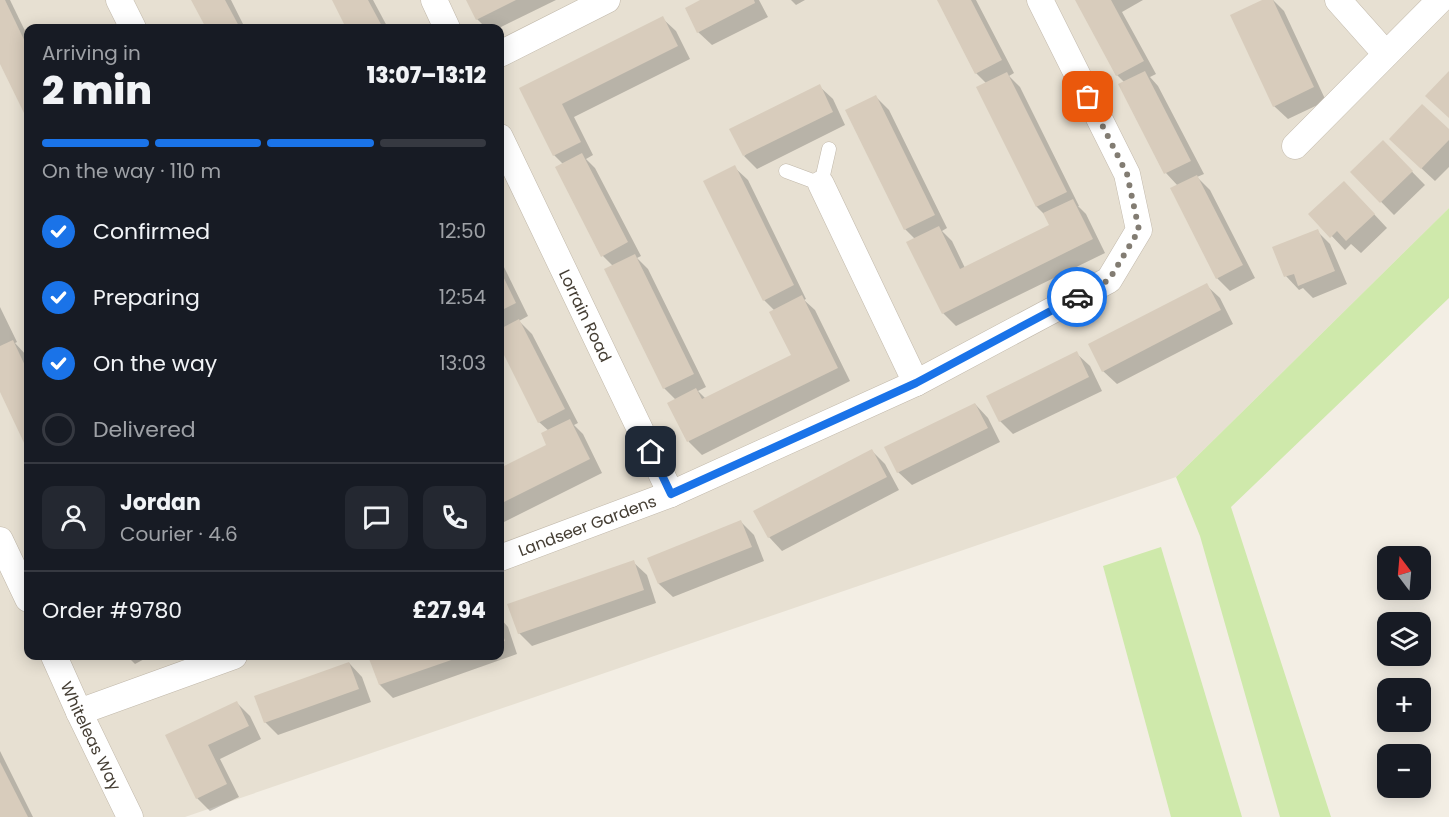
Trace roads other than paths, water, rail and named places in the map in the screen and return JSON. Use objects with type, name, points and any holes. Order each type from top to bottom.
[{"type":"street","points":[[119,0],[131,24]]},
{"type":"street","points":[[434,0],[445,24]]},
{"type":"street","points":[[504,52],[607,0]]},
{"type":"street","name":"Landseer Gardens","points":[[504,557],[671,494],[916,383],[1109,280],[1139,230],[1127,174],[1040,0]]},
{"type":"street","points":[[1338,0],[1386,54]]},
{"type":"street","points":[[1295,146],[1440,0]]},
{"type":"street","name":"Lorrain Road","points":[[504,145],[671,494]]},
{"type":"street","points":[[821,184],[916,383]]},
{"type":"street","points":[[0,540],[24,591]]},
{"type":"street","name":"Whiteleas Way","points":[[56,660],[130,817]]},
{"type":"street","points":[[79,712],[223,660]]},
{"type":"lane","points":[[786,171],[821,184],[829,149]]}]
